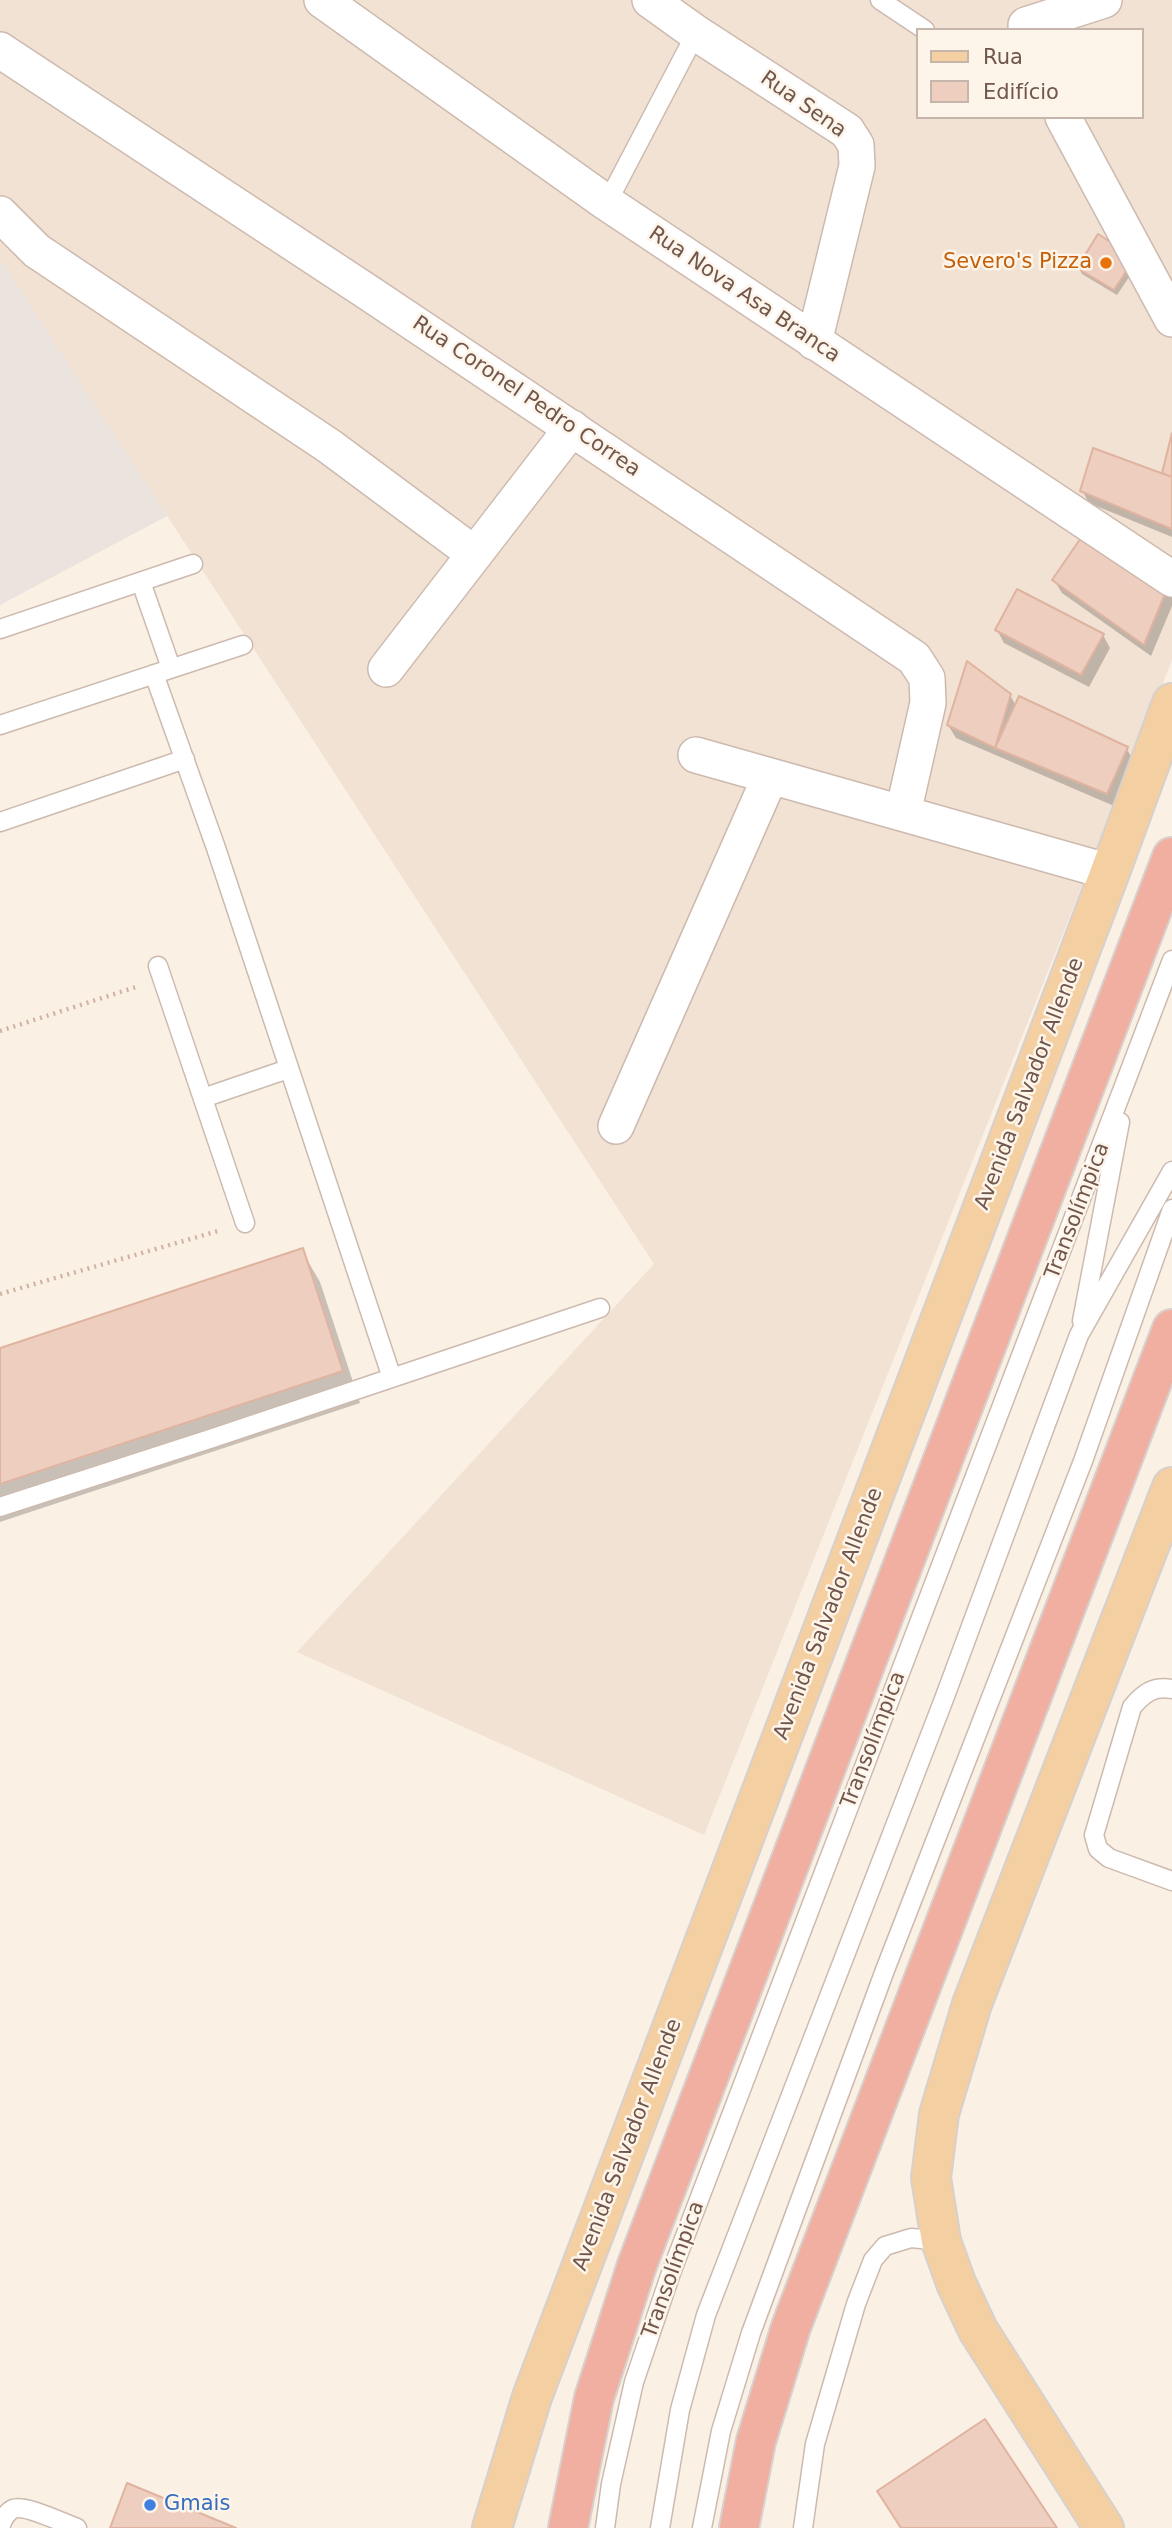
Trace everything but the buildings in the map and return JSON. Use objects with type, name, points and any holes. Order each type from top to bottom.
[{"type":"highway","points":[[568,2528],[594,2398],[637,2265],[1172,857]]},
{"type":"highway","points":[[739,2528],[756,2441],[792,2327],[1172,1329]]},
{"type":"main road","name":"Avenida Salvador Allende","points":[[492,2528],[532,2397],[1172,703]]},
{"type":"main road","points":[[1104,2528],[978,2330],[956,2283],[941,2241],[931,2178],[939,2114],[972,2004],[1172,1487]]},
{"type":"street","name":"Rua Nova Asa Branca","points":[[322,0],[607,203],[1172,579]]},
{"type":"street","name":"Rua Sena","points":[[650,0],[847,131],[856,145],[857,166],[814,342]]},
{"type":"street","points":[[1023,18],[1104,0]]},
{"type":"street","name":"Rua Coronel Pedro Correa","points":[[0,50],[914,658],[927,678],[928,703],[904,813]]},
{"type":"street","points":[[1064,119],[1172,319]]},
{"type":"street","points":[[0,214],[37,251],[329,446],[473,553]]},
{"type":"street","points":[[386,668],[572,428]]},
{"type":"street","points":[[696,755],[1110,872]]},
{"type":"street","points":[[616,1126],[770,777]]},
{"type":"lane","points":[[880,0],[922,28]]},
{"type":"lane","points":[[607,203],[696,33]]},
{"type":"lane","points":[[0,629],[193,564]]},
{"type":"lane","points":[[141,582],[185,760],[392,1378]]},
{"type":"lane","points":[[0,725],[243,645]]},
{"type":"lane","points":[[0,822],[185,760]]},
{"type":"lane","name":"Transolímpica","points":[[605,2528],[611,2484],[634,2382],[671,2273],[1172,960]]},
{"type":"lane","points":[[160,972],[245,1223]]},
{"type":"lane","points":[[203,1098],[288,1069]]},
{"type":"lane","points":[[1079,1335],[1129,1078]]},
{"type":"lane","points":[[660,2528],[680,2410],[706,2315],[944,1699],[1079,1335],[1172,1171]]},
{"type":"lane","points":[[702,2528],[721,2431],[751,2333],[885,1970],[1083,1461],[1172,1209]]},
{"type":"lane","points":[[0,1507],[600,1308]]},
{"type":"lane","points":[[1172,1689],[1160,1687],[1145,1692],[1132,1707],[1094,1835],[1098,1849],[1109,1858],[1172,1881]]},
{"type":"lane","points":[[803,2528],[815,2444],[856,2304],[873,2260],[885,2246],[911,2238],[941,2241]]},
{"type":"lane","points":[[0,2527],[5,2515],[14,2508],[25,2508],[77,2528]]},
{"type":"path","points":[[0,1031],[160,972]]},
{"type":"path","points":[[0,1294],[245,1223]]},
{"type":"shaded area","points":[[0,0],[1172,0],[1172,660],[704,1835],[297,1652],[654,1264],[0,259]]},
{"type":"shaded area","points":[[0,259],[167,516],[0,605]]},
{"type":"place","name":"Severo's Pizza","points":[[1106,263]]},
{"type":"place","name":"Gmais","points":[[150,2505]]}]
